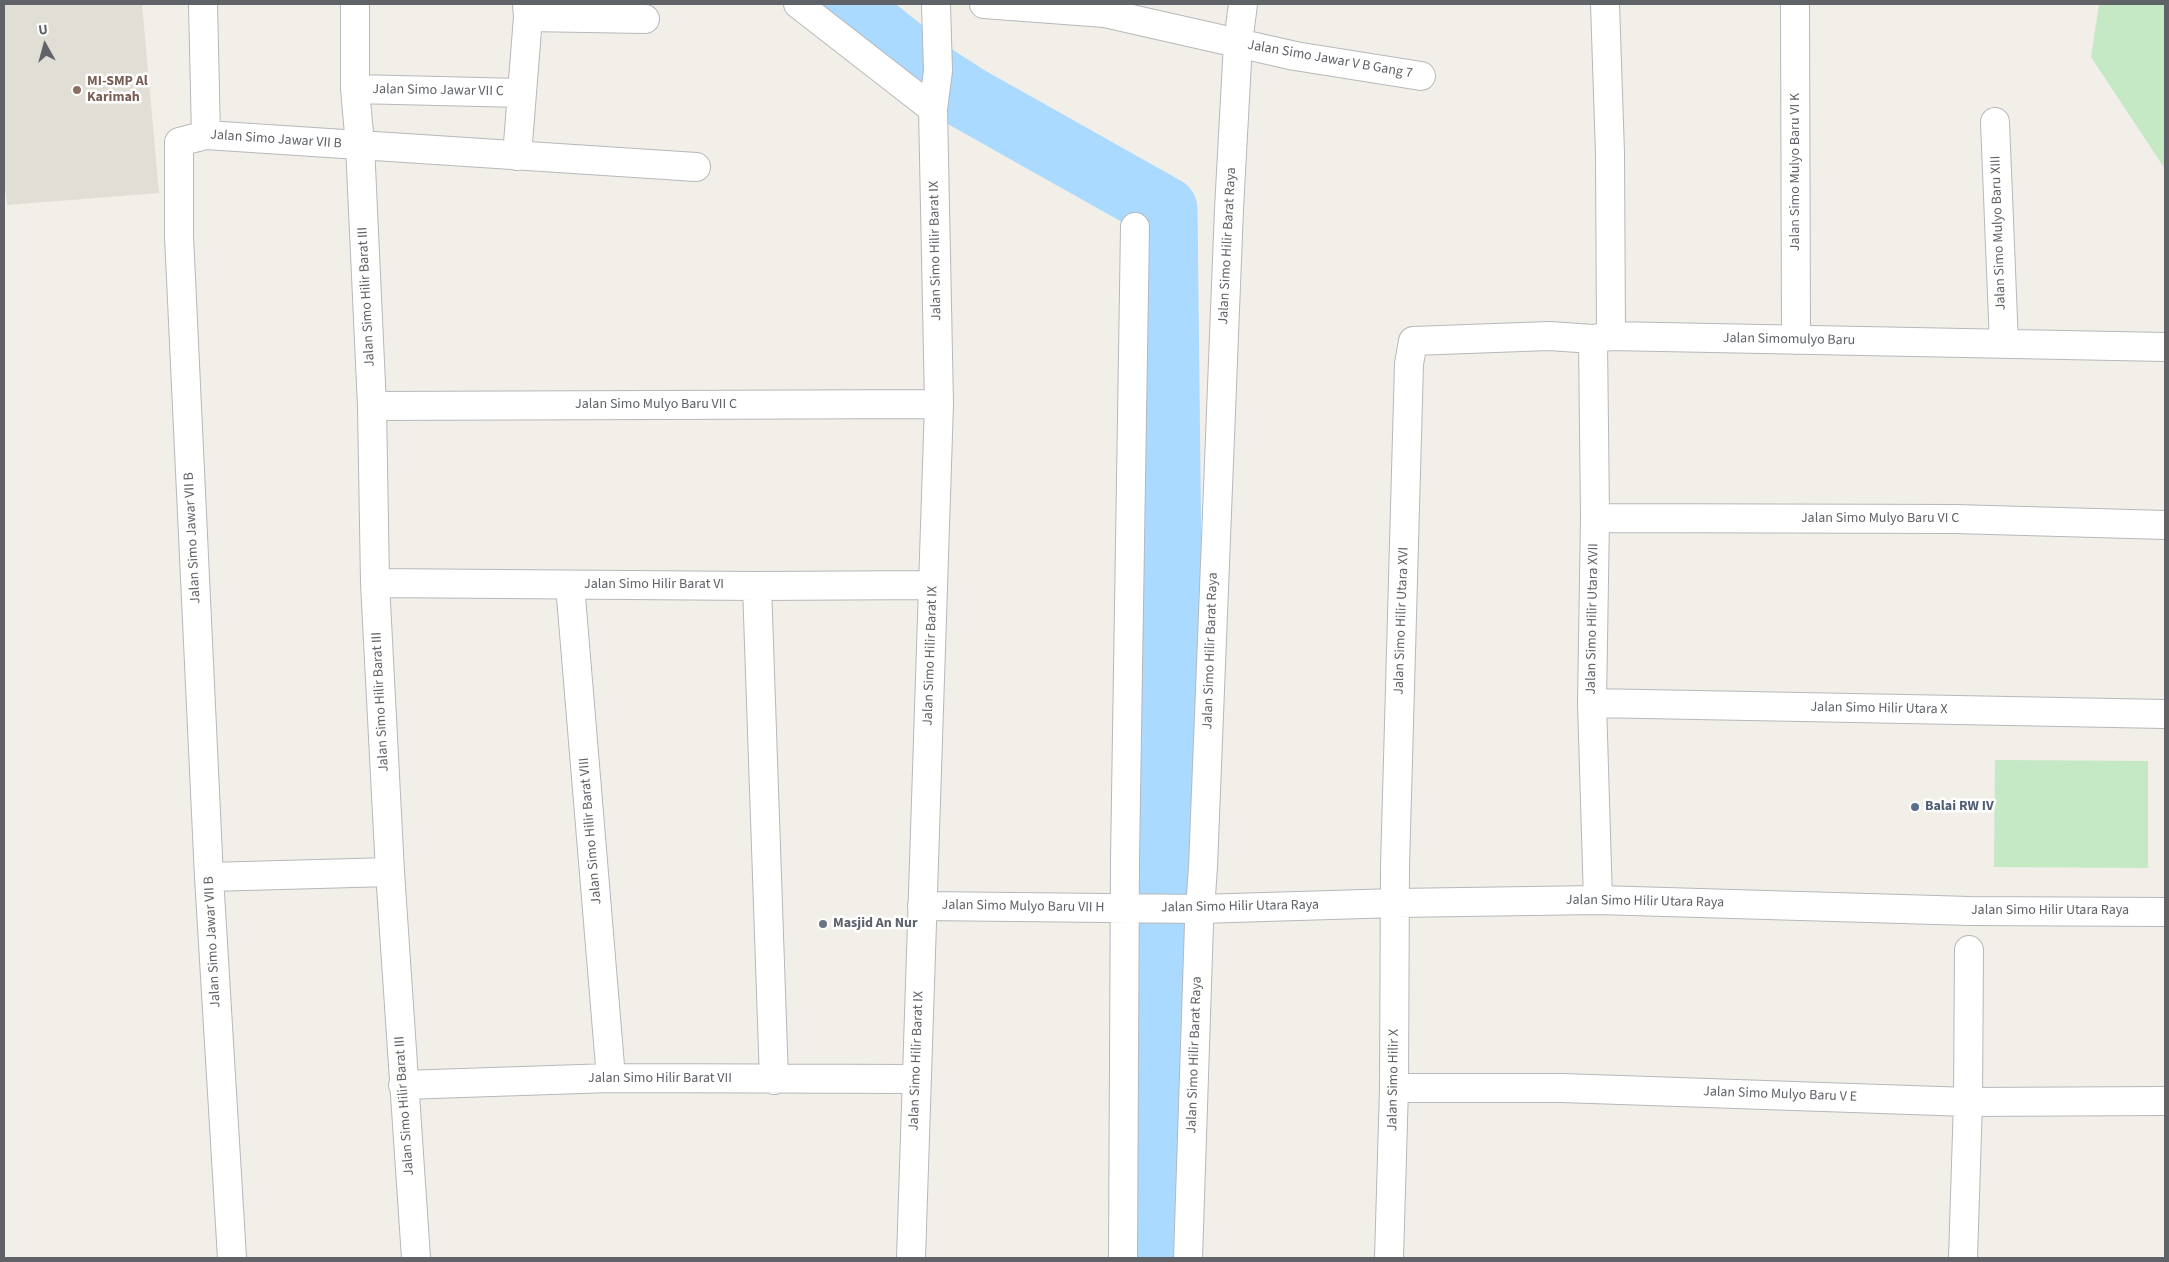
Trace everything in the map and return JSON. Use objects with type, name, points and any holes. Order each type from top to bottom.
[{"type":"street","points":[[203,4],[206,135]]},
{"type":"street","name":"Jalan Simo Jawar VII B","points":[[232,1258],[209,877],[179,236],[178,146],[181,140],[206,135],[360,145],[355,89],[355,4]]},
{"type":"street","points":[[798,4],[936,83]]},
{"type":"street","name":"Jalan Simo Hilir Barat IX","points":[[911,1258],[939,404],[936,4]]},
{"type":"street","name":"Jalan Simo Jawar V B Gang 7","points":[[984,4],[1105,13],[1295,56],[1421,76]]},
{"type":"street","name":"Jalan Simo Hilir Barat Raya","points":[[1188,1258],[1192,908],[1238,43],[1243,4]]},
{"type":"street","name":"Jalan Simo Hilir Utara XVII","points":[[1598,900],[1592,703],[1595,518],[1610,153],[1605,4]]},
{"type":"street","name":"Jalan Simo Mulyo Baru VI K","points":[[1795,4],[1796,340]]},
{"type":"street","points":[[517,156],[527,10],[645,19]]},
{"type":"street","name":"Jalan Simo Jawar VII C","points":[[355,89],[521,93]]},
{"type":"street","name":"Jalan Simo Mulyo Baru XIII","points":[[1995,122],[2004,344]]},
{"type":"street","points":[[360,145],[696,167]]},
{"type":"street","name":"Jalan Simo Hilir Barat III","points":[[360,145],[372,406],[375,583],[390,872],[416,1258]]},
{"type":"street","points":[[1123,1258],[1133,909],[1135,227]]},
{"type":"street","name":"Jalan Simomulyo Baru","points":[[1413,341],[1549,336],[2165,347]]},
{"type":"street","name":"Jalan Simo Hilir Utara XVI","points":[[1396,902],[1395,867],[1409,364],[1413,341]]},
{"type":"street","name":"Jalan Simo Mulyo Baru VII C","points":[[372,406],[939,404]]},
{"type":"street","name":"Jalan Simo Mulyo Baru VI C","points":[[1595,518],[1955,519],[2165,526]]},
{"type":"street","name":"Jalan Simo Hilir Barat VI","points":[[375,583],[756,586],[933,585]]},
{"type":"street","name":"Jalan Simo Hilir Barat VIII","points":[[570,585],[611,1078]]},
{"type":"street","points":[[756,586],[774,1080]]},
{"type":"street","name":"Jalan Simo Hilir Utara X","points":[[1592,703],[2165,714]]},
{"type":"street","points":[[209,877],[390,872]]},
{"type":"street","name":"Jalan Simo Hilir Utara Raya","points":[[1133,909],[1396,902],[1598,900],[1970,911],[2165,912]]},
{"type":"street","name":"Jalan Simo Hilir X","points":[[1389,1258],[1394,1088],[1396,902]]},
{"type":"street","name":"Jalan Simo Mulyo Baru VII H","points":[[922,906],[1133,909]]},
{"type":"street","points":[[1963,1258],[1968,1102],[1969,950]]},
{"type":"street","name":"Jalan Simo Hilir Barat VII","points":[[403,1085],[611,1078],[916,1080]]},
{"type":"street","name":"Jalan Simo Mulyo Baru V E","points":[[1394,1088],[1562,1088],[1968,1102],[2165,1101]]},
{"type":"shaded area","name":"MI-SMP Al Karimah","points":[[4,4],[142,4],[159,193],[7,205],[4,177]]},
{"type":"green space","points":[[2099,4],[2165,4],[2165,169],[2091,57]]},
{"type":"green space","points":[[1995,760],[2148,761],[2148,868],[1994,867]]},
{"type":"waterway","points":[[844,4],[932,75],[966,97],[1165,209],[1171,739],[1143,1258]]},
{"type":"place","name":"MI-SMP Al Karimah","points":[[77,90]]},
{"type":"place","name":"Balai RW IV","points":[[1915,807]]},
{"type":"place","name":"Masjid An Nur","points":[[823,924]]}]
